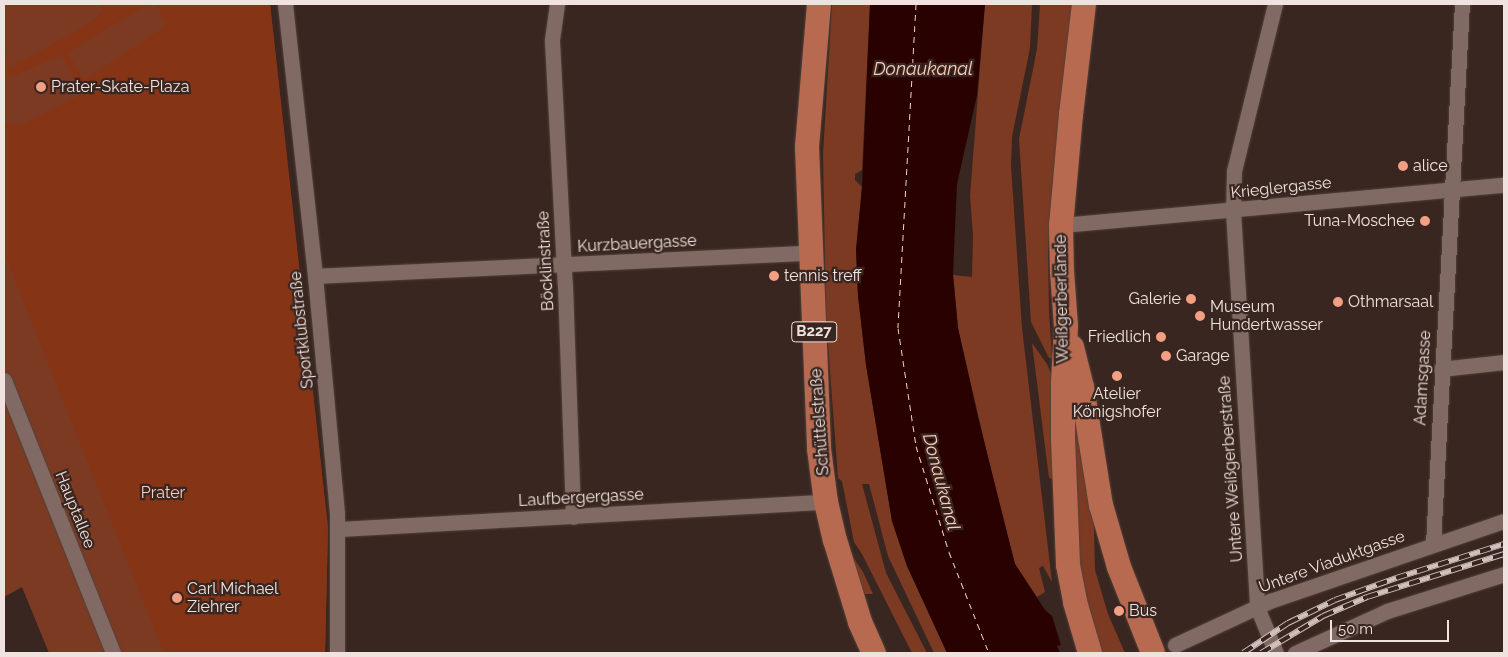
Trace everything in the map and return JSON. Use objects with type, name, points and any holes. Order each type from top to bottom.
[{"type":"main road","name":"Schüttelstraße","points":[[819,4],[807,147],[819,449],[826,502],[835,540],[860,622],[874,653]]},
{"type":"main road","name":"Weißgerberlände","points":[[1084,4],[1071,114],[1062,225],[1062,271],[1066,326],[1063,384],[1066,528],[1075,602],[1090,653]]},
{"type":"main road","points":[[1066,326],[1082,387],[1101,505],[1119,567],[1153,653]]},
{"type":"street","name":"Sportklubstraße","points":[[285,4],[315,276],[338,529],[338,653]]},
{"type":"street","name":"Böcklinstraße","points":[[557,4],[552,41],[573,517]]},
{"type":"street","name":"Untere Weißgerberstraße","points":[[1275,4],[1234,171],[1232,211],[1257,607],[1276,653]]},
{"type":"street","name":"Adamsgasse","points":[[1433,544],[1462,4]]},
{"type":"street","name":"Krieglergasse","points":[[1062,225],[1504,185]]},
{"type":"street","name":"Kurzbauergasse","points":[[315,276],[811,254]]},
{"type":"street","points":[[1441,369],[1504,362]]},
{"type":"street","name":"Hauptallee","points":[[4,380],[113,653]]},
{"type":"street","name":"Laufbergergasse","points":[[338,529],[826,502]]},
{"type":"street","name":"Untere Viaduktgasse","points":[[1175,645],[1257,607],[1433,544],[1504,521]]},
{"type":"street","points":[[1295,653],[1387,611],[1504,574]]},
{"type":"green space","name":"Prater","points":[[4,4],[270,4],[328,528],[325,653],[49,653],[22,587],[4,597]]},
{"type":"green space","name":"Prater","points":[[102,4],[148,4],[68,53],[84,80],[166,26],[157,4],[270,4],[328,528],[325,653],[164,653],[4,253],[4,123],[21,125],[82,94],[62,55],[4,80],[4,48],[7,56],[7,66],[14,68],[16,62],[28,58],[92,21],[102,10]]},
{"type":"green space","points":[[832,4],[870,4],[862,170],[855,174],[855,180],[862,187],[856,250],[858,296],[866,365],[892,521],[907,566],[947,653],[934,653],[888,556],[869,484],[862,484],[886,573],[927,653],[912,653],[862,554],[854,542],[842,481],[838,478],[826,317],[823,154]]},
{"type":"green space","points":[[985,4],[1032,4],[1030,48],[1012,137],[1011,166],[1022,328],[1052,582],[1043,566],[1039,568],[1045,592],[1037,597],[1015,564],[999,505],[958,328],[953,275],[972,277],[973,235],[970,196]]},
{"type":"green space","points":[[1040,4],[1072,4],[1052,186],[1048,253],[1052,358],[1049,358],[1031,322],[1019,139],[1037,49]]},
{"type":"green space","points":[[1032,343],[1047,364],[1053,379],[1053,479],[1049,478]]},
{"type":"green space","points":[[1075,406],[1086,491],[1093,490],[1095,570],[1108,614],[1125,653],[1098,653],[1095,644],[1076,546]]},
{"type":"green space","points":[[849,551],[863,572],[873,594],[864,594]]},
{"type":"water","name":"Donaukanal","points":[[870,4],[985,4],[977,95],[957,184],[953,274],[958,328],[1015,564],[1045,610],[1052,616],[1061,645],[1057,646],[1060,653],[947,653],[907,566],[892,521],[866,365],[858,296],[856,250],[862,187]]},
{"type":"ferry route","points":[[916,4],[898,328],[916,446],[949,552],[989,653]]},
{"type":"railway","points":[[1243,653],[1288,623],[1335,600],[1396,578],[1504,544]]},
{"type":"railway","points":[[1261,653],[1323,616],[1367,597],[1504,554]]},
{"type":"place","name":"Prater-Skate-Plaza","points":[[41,87]]},
{"type":"place","name":"alice","points":[[1403,166]]},
{"type":"place","name":"Tuna-Moschee","points":[[1425,221]]},
{"type":"place","name":"tennis treff","points":[[774,276]]},
{"type":"place","name":"Galerie","points":[[1191,299]]},
{"type":"place","name":"Othmarsaal","points":[[1338,302]]},
{"type":"place","name":"Museum Hundertwasser","points":[[1200,316]]},
{"type":"place","name":"Friedlich","points":[[1161,337]]},
{"type":"place","name":"Garage","points":[[1166,356]]},
{"type":"place","name":"Atelier Königshofer","points":[[1117,376]]},
{"type":"place","name":"Carl Michael Ziehrer","points":[[177,598]]},
{"type":"place","name":"Bus","points":[[1119,611]]}]
